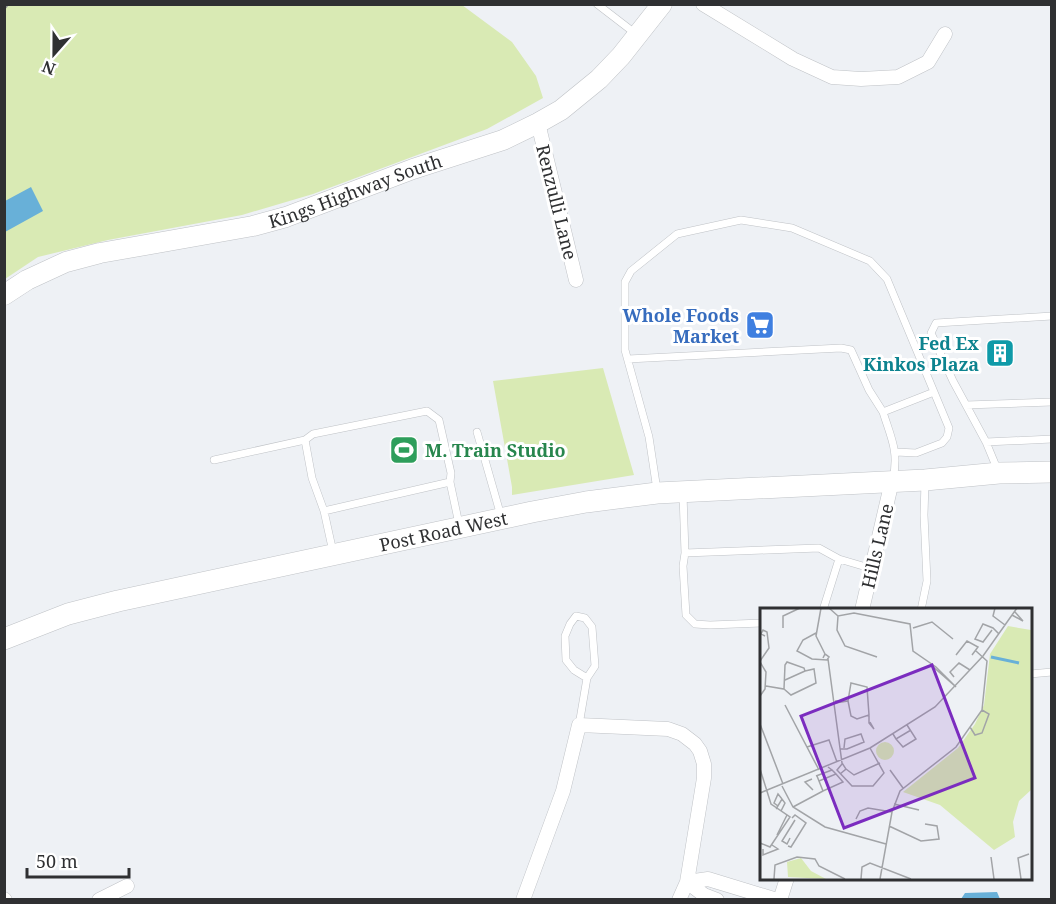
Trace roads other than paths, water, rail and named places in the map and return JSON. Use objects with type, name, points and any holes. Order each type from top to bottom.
[{"type":"main road","name":"Post Road West","points":[[4,639],[93,607],[502,518],[586,502],[683,491],[1052,472]]},
{"type":"street","name":"Kings Highway South","points":[[4,295],[42,272],[66,262],[100,253],[253,226],[286,217],[413,168],[503,140],[561,110],[599,79],[638,36],[662,4]]},
{"type":"street","points":[[703,4],[793,59],[832,77],[861,79],[898,76],[928,62],[945,34]]},
{"type":"street","name":"Renzulli Lane","points":[[538,123],[576,280]]},
{"type":"street","name":"Hills Lane","points":[[863,608],[892,482]]},
{"type":"street","points":[[523,900],[563,791],[579,725],[674,730],[690,738],[695,744],[702,758],[704,771],[692,860],[687,882],[679,900]]},
{"type":"street","points":[[687,882],[708,879],[778,900],[788,880]]},
{"type":"street","points":[[687,882],[704,896],[717,900]]},
{"type":"street","points":[[99,900],[127,886]]},
{"type":"lane","points":[[597,4],[638,36]]},
{"type":"lane","points":[[657,493],[649,437],[625,350],[625,282],[631,271],[677,234],[741,220],[792,228],[870,261],[887,279],[949,428],[947,437],[942,443],[916,453],[896,452]]},
{"type":"lane","points":[[999,473],[986,442],[953,381],[931,333],[936,323],[1052,316]]},
{"type":"lane","points":[[628,359],[841,348],[851,350],[869,390],[884,412],[896,452],[896,467],[892,482]]},
{"type":"lane","points":[[884,412],[934,392]]},
{"type":"lane","points":[[966,405],[1052,402]]},
{"type":"lane","points":[[214,460],[305,440],[313,434],[427,411],[439,420],[460,527]]},
{"type":"lane","points":[[477,432],[502,518]]},
{"type":"lane","points":[[986,442],[1052,439]]},
{"type":"lane","points":[[305,440],[312,478],[324,511],[333,554]]},
{"type":"lane","points":[[921,608],[927,581],[925,480]]},
{"type":"lane","points":[[324,511],[450,482]]},
{"type":"lane","points":[[683,491],[685,553],[683,566],[686,615],[695,624],[760,623]]},
{"type":"lane","points":[[685,553],[819,548],[839,559],[873,568]]},
{"type":"lane","points":[[824,608],[839,559]]},
{"type":"lane","points":[[579,725],[587,678],[595,666],[592,627],[585,618],[576,616],[565,636],[566,660],[574,670],[587,678]]},
{"type":"lane","points":[[1032,674],[1052,672]]},
{"type":"water","points":[[31,187],[43,211],[5,232],[5,201]]},
{"type":"water","points":[[997,892],[1000,899],[961,899],[965,893]]},
{"type":"place","name":"Whole Foods Market","points":[[760,325]]},
{"type":"place","name":"Fed Ex Kinkos Plaza","points":[[1000,353]]},
{"type":"place","name":"M. Train Studio","points":[[404,450]]}]
